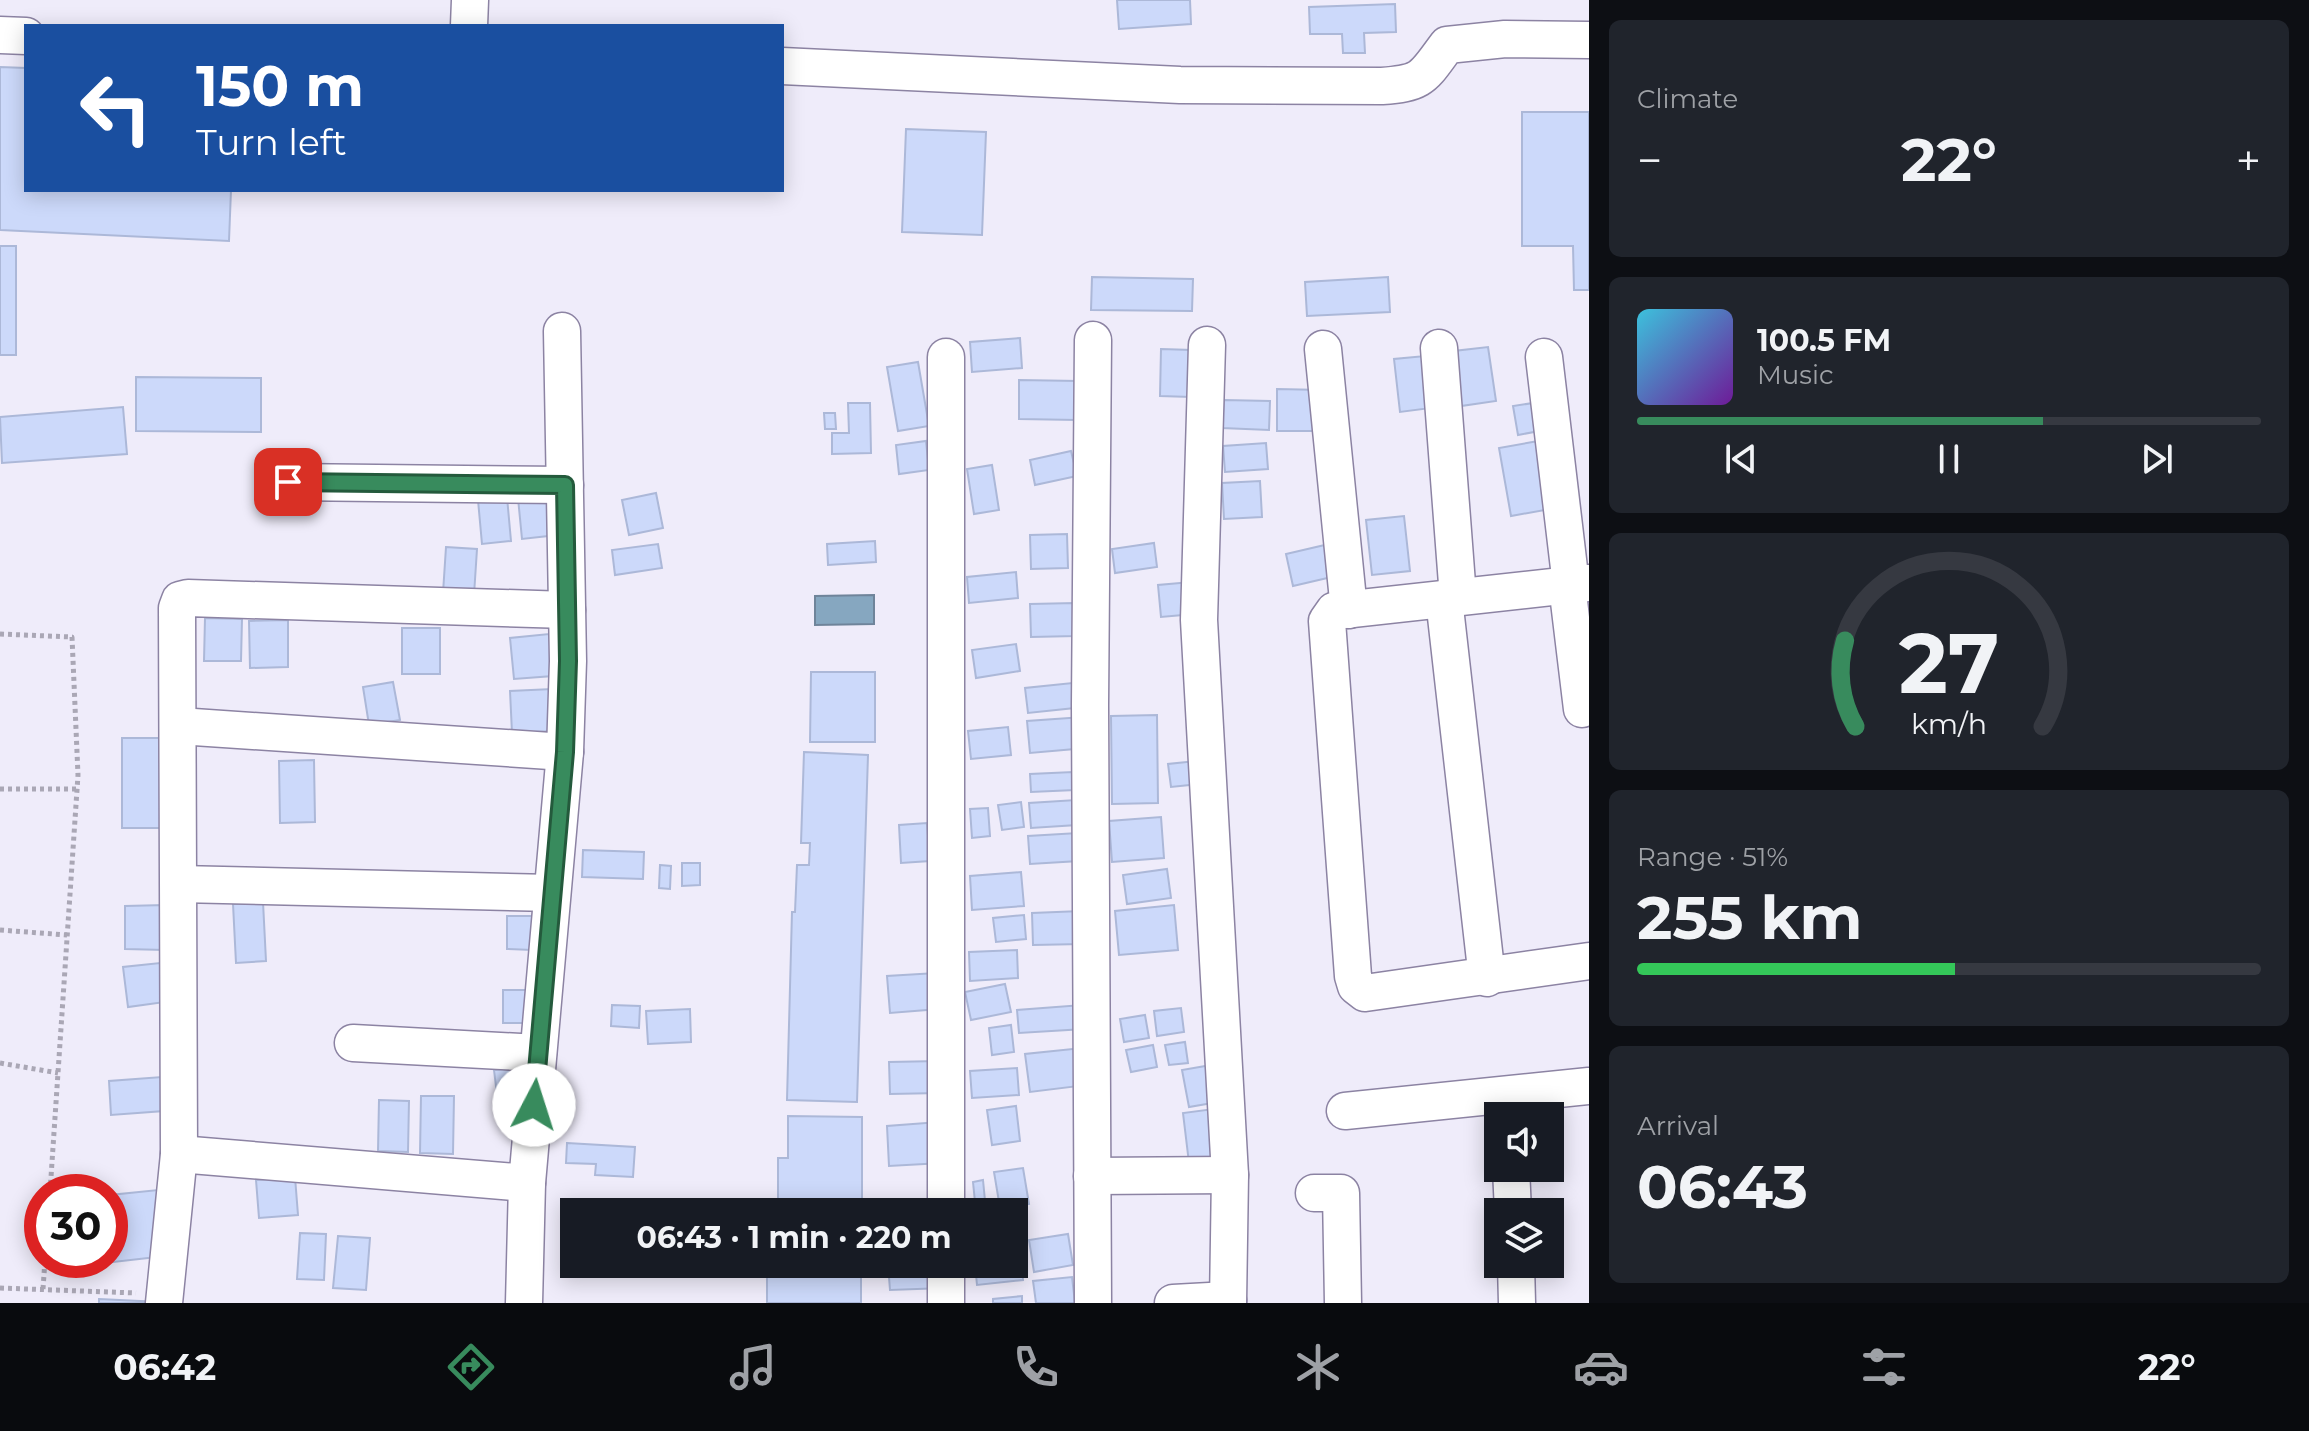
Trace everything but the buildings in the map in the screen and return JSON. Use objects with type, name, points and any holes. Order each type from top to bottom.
[{"type":"street","points":[[469,24],[470,0]]},
{"type":"street","points":[[0,35],[24,36]]},
{"type":"street","points":[[784,66],[1180,85],[1382,86],[1409,84],[1422,78],[1447,45],[1505,39],[1589,40]]},
{"type":"street","points":[[524,1303],[527,1183],[565,752],[567,610],[562,331]]},
{"type":"street","points":[[1093,340],[1090,689],[1093,1303]]},
{"type":"street","points":[[1173,1303],[1228,1302],[1230,1175],[1199,620],[1207,345]]},
{"type":"street","points":[[1439,348],[1451,598],[1487,978]]},
{"type":"street","points":[[1323,349],[1349,610]]},
{"type":"street","points":[[946,357],[946,1198]]},
{"type":"street","points":[[1544,357],[1576,584],[1582,709]]},
{"type":"street","points":[[288,482],[565,485]]},
{"type":"street","points":[[1576,584],[1334,611],[1327,621],[1356,986],[1365,993],[1487,978],[1589,961]]},
{"type":"street","points":[[165,1298],[179,1154],[177,608],[180,600],[567,610]]},
{"type":"street","points":[[179,726],[565,752]]},
{"type":"street","points":[[179,884],[552,893]]},
{"type":"street","points":[[353,1043],[538,1053]]},
{"type":"street","points":[[1345,1111],[1589,1086]]},
{"type":"street","points":[[179,1154],[527,1183]]},
{"type":"street","points":[[1092,1176],[1230,1175]]},
{"type":"street","points":[[1314,1193],[1341,1193],[1343,1303]]},
{"type":"street","points":[[946,1278],[946,1303]]},
{"type":"street","points":[[1516,1278],[1517,1303]]},
{"type":"path","points":[[0,634],[72,637],[77,789],[51,1174]]},
{"type":"path","points":[[0,789],[77,789]]},
{"type":"path","points":[[0,930],[67,935]]},
{"type":"path","points":[[0,1063],[58,1073]]},
{"type":"path","points":[[43,1289],[44,1278]]},
{"type":"path","points":[[0,1288],[165,1298]]},
{"type":"water","points":[[874,595],[874,624],[815,625],[815,596]]},
{"type":"route","points":[[288,482],[565,485],[568,661],[565,752],[534,1105]]}]
